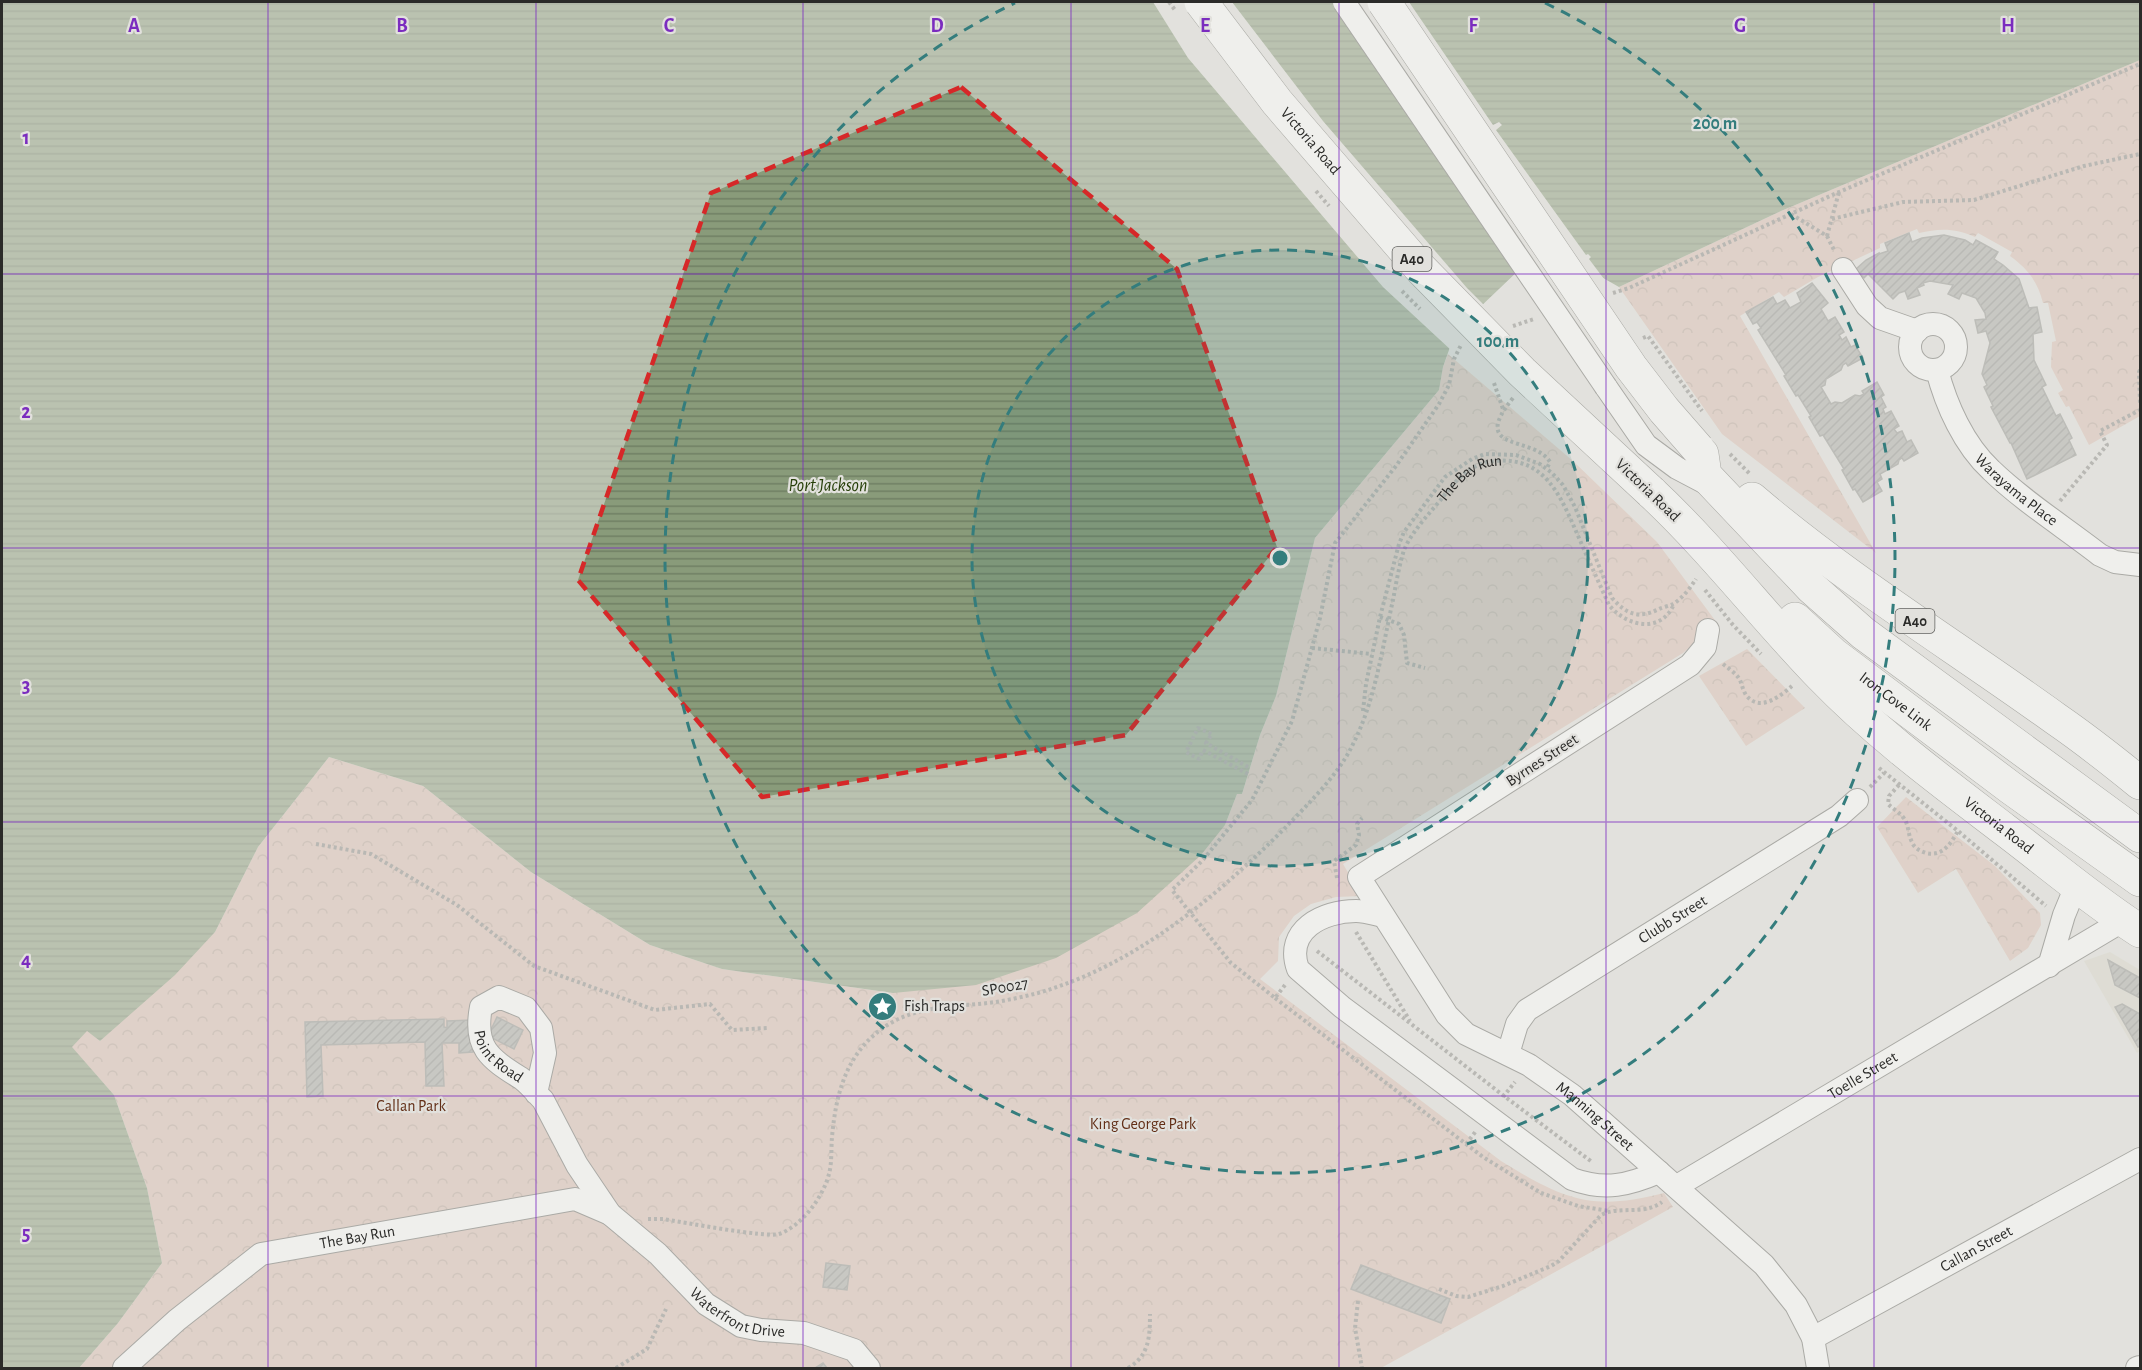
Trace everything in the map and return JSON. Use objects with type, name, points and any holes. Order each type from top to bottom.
[{"type":"highway","name":"Victoria Road","points":[[1201,2],[1276,102],[1421,269],[1499,349],[1659,500],[1806,660],[1860,715],[1919,765],[2076,886],[2132,926]]},
{"type":"highway","name":"A40","points":[[1384,2],[1631,367],[1664,410],[1692,457],[1728,479],[1819,553],[2057,719],[2140,783]]},
{"type":"highway","points":[[1692,457],[1720,492],[1812,588],[1863,633],[2140,836]]},
{"type":"highway","name":"Iron Cove Link","points":[[1659,500],[1690,513],[1769,595],[1833,654],[2011,788],[2140,880]]},
{"type":"street","points":[[1344,2],[1646,445],[1692,457]]},
{"type":"street","points":[[1843,269],[1867,306],[1880,318],[1917,331]]},
{"type":"street","points":[[1939,325],[1952,333],[1955,340],[1955,356],[1945,367],[1937,370],[1923,368],[1913,358],[1910,344],[1917,331],[1923,326],[1939,325]]},
{"type":"street","name":"Warayama Place","points":[[1937,370],[1951,410],[1981,459],[1991,470],[2100,555],[2115,562],[2140,565]]},
{"type":"street","name":"Byrnes Street","points":[[1359,877],[1690,665],[1705,647],[1708,630]]},
{"type":"street","name":"Clubb Street","points":[[1508,1054],[1517,1023],[1527,1010],[1839,816],[1857,800]]},
{"type":"street","name":"Manning Street","points":[[1359,877],[1453,1023],[1475,1040],[1529,1065],[1572,1095],[1764,1265],[1796,1305],[1813,1338],[1818,1368]]},
{"type":"street","points":[[2049,966],[2064,915],[2076,886]]},
{"type":"street","points":[[1298,969],[1297,940],[1309,924],[1332,914],[1344,912],[1359,911],[1383,916]]},
{"type":"street","name":"Toelle Street","points":[[1298,969],[1342,1006],[1564,1175],[1582,1183],[1601,1186],[1668,1179],[2049,966],[2132,926]]},
{"type":"street","name":"Point Road","points":[[536,1094],[543,1100],[577,1165],[617,1220]]},
{"type":"street","name":"Callan Street","points":[[1813,1338],[2140,1159]]},
{"type":"street","name":"The Bay Run","points":[[124,1368],[177,1320],[261,1254],[575,1199],[617,1220]]},
{"type":"street","name":"Waterfront Drive","points":[[617,1220],[658,1254],[706,1304],[741,1326],[804,1333],[855,1350],[868,1368]]},
{"type":"path","points":[[1832,219],[1903,202],[1974,200],[2084,166],[2140,154]]},
{"type":"path","points":[[1791,214],[1827,236],[1839,192]]},
{"type":"path","points":[[2140,370],[2140,403]]},
{"type":"path","points":[[1493,381],[1503,410]]},
{"type":"path","points":[[1683,384],[1703,411]]},
{"type":"path","points":[[2048,515],[2107,445],[2100,431],[2140,410]]},
{"type":"path","name":"The Bay Run","points":[[1363,719],[1366,684],[1380,617],[1394,557],[1404,532],[1445,477],[1472,459],[1491,454],[1516,455],[1528,458],[1547,468],[1563,485],[1571,500],[1612,598],[1619,606],[1642,615],[1674,604]]},
{"type":"path","name":"The Bay Run","points":[[1297,816],[1321,790],[1351,750],[1373,689],[1405,547],[1457,480],[1469,469],[1496,460],[1509,461],[1534,468],[1553,484],[1560,494],[1609,606],[1617,615],[1633,623],[1654,622],[1670,614],[1674,604],[1696,579]]},
{"type":"path","points":[[1380,617],[1399,624],[1404,635],[1407,663],[1425,668]]},
{"type":"path","points":[[1312,648],[1372,654]]},
{"type":"path","points":[[1723,664],[1739,678],[1747,695],[1754,701],[1767,703],[1778,698],[1792,686]]},
{"type":"path","points":[[1248,774],[1203,750],[1198,759],[1186,752],[1198,728],[1212,734],[1206,743],[1250,768]]},
{"type":"path","points":[[1899,785],[1888,796],[1888,804],[1902,815],[1907,823],[1913,845],[1921,852],[1932,854],[1942,851],[1958,831]]},
{"type":"path","name":"SP0027","points":[[617,1220],[663,1219],[776,1235],[798,1224],[817,1201],[829,1174],[835,1107],[843,1076],[864,1045],[889,1024],[920,1011],[956,1005],[990,1003],[1054,988],[1118,960],[1157,937],[1222,888],[1297,816]]},
{"type":"path","points":[[316,844],[371,854],[458,905],[534,966],[655,1010],[710,1004],[732,1030],[767,1028]]},
{"type":"path","points":[[1189,912],[1231,963],[1483,1157],[1541,1193],[1578,1206],[1609,1211],[1647,1210],[1665,1200],[1668,1179]]},
{"type":"path","points":[[1344,912],[1412,1025]]},
{"type":"path","points":[[1275,998],[1315,949],[1504,1096],[1596,1164]]},
{"type":"path","points":[[1487,1116],[1529,1065]]},
{"type":"path","points":[[1439,1289],[1456,1296],[1467,1297],[1519,1281],[1559,1261],[1601,1215],[1609,1211]]},
{"type":"path","points":[[1358,1301],[1355,1328],[1362,1368]]},
{"type":"path","points":[[616,1368],[647,1349],[666,1309]]},
{"type":"path","points":[[1128,1368],[1137,1364],[1150,1341],[1150,1314]]},
{"type":"highlighted area","points":[[961,87],[1177,269],[1277,547],[1126,735],[762,797],[578,580],[711,193]]},
{"type":"shaded area","points":[[2110,952],[2140,970],[2140,1051],[2137,1053],[2084,961]]},
{"type":"green space","points":[[2140,60],[2140,416],[2089,445],[2069,406],[2066,407],[2058,393],[2063,390],[2051,367],[2052,342],[2056,341],[2048,303],[2043,303],[2035,282],[2027,271],[2010,256],[2012,252],[1978,233],[1975,237],[1947,230],[1919,233],[1917,229],[1880,244],[1880,248],[1818,277],[1784,297],[1779,292],[1740,316],[1876,553],[1722,434],[1619,287],[1781,211]]},
{"type":"green space","points":[[1448,354],[1573,461],[1657,542],[1717,623],[1683,653],[1343,864],[1362,896],[1336,897],[1311,904],[1294,916],[1279,937],[1278,961],[1260,979],[1501,1161],[1542,1185],[1578,1198],[1597,1201],[1639,1199],[1664,1193],[1673,1207],[1381,1368],[79,1368],[118,1323],[162,1263],[147,1188],[114,1095],[71,1047],[87,1030],[100,1041],[215,932],[258,847],[329,757],[423,786],[531,872],[650,945],[722,969],[893,993],[1225,825],[1237,794],[1242,794],[1260,735],[1276,696],[1315,538],[1439,390]]},
{"type":"green space","points":[[1747,649],[1805,708],[1746,746],[1699,676]]},
{"type":"green space","points":[[1906,797],[1995,866],[2040,913],[2041,925],[2028,948],[2010,961],[1956,869],[1918,893],[1877,827]]},
{"type":"water","name":"Port Jackson","points":[[2,2],[2140,2],[2140,60],[1781,211],[1619,287],[1545,245],[1456,330],[1443,367],[1439,390],[1315,538],[1276,696],[1260,735],[1242,794],[1237,794],[1225,825],[1201,855],[1137,913],[1056,958],[976,985],[893,993],[722,969],[650,945],[531,872],[423,786],[329,757],[258,847],[215,932],[175,975],[100,1041],[87,1031],[72,1047],[114,1095],[147,1188],[162,1263],[118,1323],[79,1368],[2,1368]]},
{"type":"pier","points":[[1153,2],[1232,2],[1323,121],[1485,306],[1459,331],[1452,351],[1383,287],[1188,58]]},
{"type":"pier","points":[[1338,2],[1409,2],[1493,125],[1499,122],[1502,125],[1496,130],[1586,255],[1591,257],[1589,259],[1607,283],[1546,249],[1522,272]]},
{"type":"building","points":[[1909,233],[1912,242],[1944,235],[1965,240],[1973,245],[1976,240],[1998,252],[1994,259],[2019,279],[2029,308],[2037,307],[2042,332],[2033,334],[2034,360],[2046,385],[2042,387],[2056,416],[2060,414],[2072,438],[2069,440],[2076,455],[2027,479],[1991,407],[1993,406],[1984,387],[1987,385],[1982,374],[1990,343],[1986,331],[1978,333],[1975,320],[1986,319],[1976,298],[1962,293],[1959,299],[1948,294],[1953,285],[1930,281],[1917,288],[1920,295],[1908,299],[1905,291],[1893,299],[1868,274],[1864,278],[1856,269],[1866,260],[1888,251],[1885,243]]},
{"type":"building","points":[[1812,283],[1828,303],[1821,309],[1828,321],[1835,317],[1844,332],[1839,335],[1842,340],[1846,337],[1851,347],[1855,345],[1863,358],[1848,366],[1846,363],[1841,370],[1826,379],[1825,385],[1821,387],[1831,404],[1842,403],[1855,395],[1860,396],[1864,394],[1862,391],[1877,382],[1884,395],[1881,397],[1886,407],[1883,409],[1885,414],[1891,411],[1899,426],[1894,429],[1897,433],[1902,431],[1907,442],[1911,440],[1918,453],[1904,461],[1902,458],[1898,464],[1880,474],[1882,479],[1877,482],[1882,491],[1863,502],[1855,489],[1853,490],[1842,470],[1844,469],[1823,435],[1820,436],[1809,417],[1811,416],[1784,376],[1786,375],[1758,330],[1761,328],[1757,322],[1753,324],[1746,312],[1773,297],[1777,304],[1785,300],[1790,308],[1801,302],[1797,293]]},
{"type":"building","points":[[2108,960],[2140,978],[2140,998],[2115,985]]},
{"type":"building","points":[[2122,1004],[2140,1014],[2140,1046],[2138,1047],[2115,1007]]},
{"type":"building","points":[[497,1017],[523,1030],[514,1049],[488,1036]]},
{"type":"building","points":[[444,1019],[444,1027],[447,1028],[447,1021],[472,1020],[473,1052],[459,1053],[459,1043],[442,1043],[444,1086],[426,1086],[425,1042],[321,1045],[323,1096],[307,1097],[305,1022]]},
{"type":"building","points":[[826,1263],[850,1266],[847,1290],[823,1287]]},
{"type":"building","points":[[1361,1265],[1450,1299],[1441,1323],[1351,1289]]},
{"type":"building","points":[[823,1363],[827,1368],[815,1368]]},
{"type":"place","name":"Fish Traps","points":[[883,1006]]},
{"type":"park label","name":"Callan Park","points":[[411,1106]]},
{"type":"park label","name":"King George Park","points":[[1143,1124]]}]
